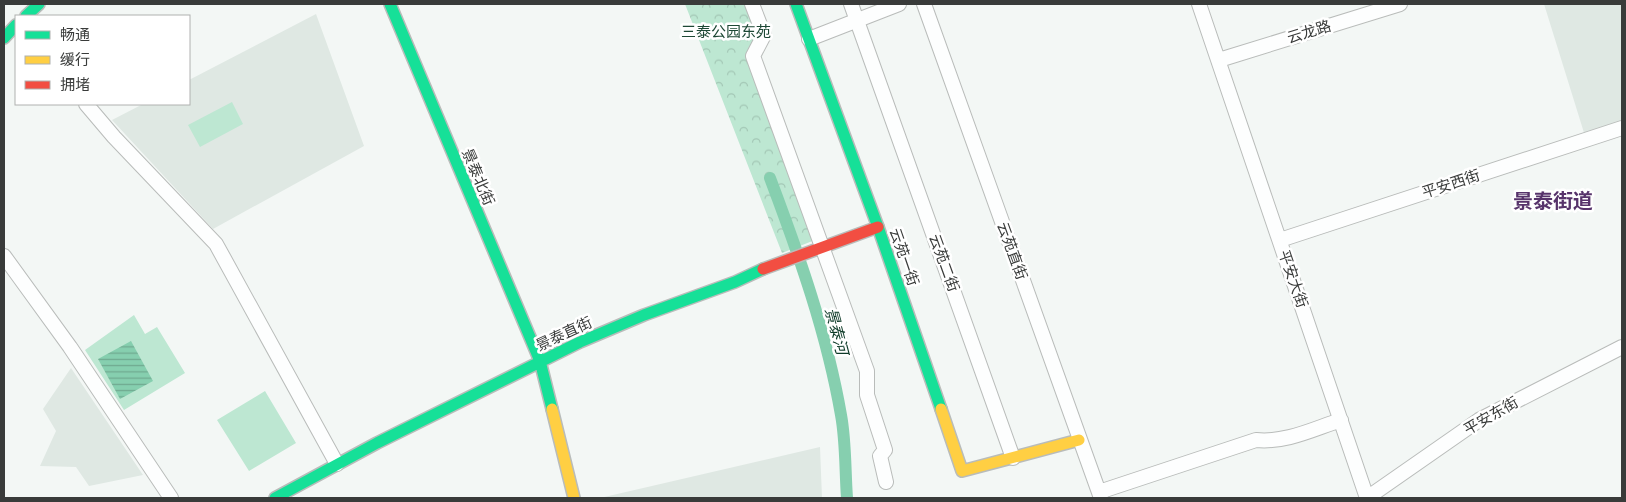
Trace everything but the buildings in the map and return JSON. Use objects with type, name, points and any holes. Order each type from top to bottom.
[{"type":"street","points":[[27,15],[39,4]]},
{"type":"street","name":"景泰北街","points":[[390,4],[540,361],[574,498]]},
{"type":"street","points":[[752,4],[764,35],[753,56],[867,370],[867,395],[885,450],[880,456],[886,482]]},
{"type":"street","name":"云苑一街","points":[[796,4],[878,227],[962,471],[1013,458]]},
{"type":"street","name":"云苑二街","points":[[851,4],[1013,458]]},
{"type":"street","points":[[809,39],[899,4]]},
{"type":"street","name":"云苑直街","points":[[924,4],[1100,495]]},
{"type":"street","name":"平安大街","points":[[1200,4],[1367,498]]},
{"type":"street","name":"云龙路","points":[[1219,60],[1400,4]]},
{"type":"street","points":[[4,38],[15,26]]},
{"type":"street","points":[[87,105],[114,138],[216,244],[337,464]]},
{"type":"street","name":"平安西街","points":[[1280,240],[1622,128]]},
{"type":"street","name":"景泰直街","points":[[275,498],[337,464],[540,361],[625,323],[736,282],[765,268],[878,227]]},
{"type":"street","points":[[4,256],[70,346],[171,498]]},
{"type":"street","name":"平安东街","points":[[1367,498],[1479,420],[1622,347]]},
{"type":"street","points":[[1100,495],[1247,442],[1286,438],[1341,420]]},
{"type":"street","points":[[1013,458],[1079,440]]},
{"type":"shaded area","points":[[1544,4],[1622,4],[1622,125],[1585,136]]},
{"type":"shaded area","points":[[316,14],[364,146],[213,229],[112,120],[141,105],[190,105],[190,79]]},
{"type":"shaded area","points":[[131,341],[153,381],[120,399],[98,359]]},
{"type":"shaded area","points":[[71,368],[143,475],[89,486],[76,467],[40,466],[56,431],[43,409]]},
{"type":"shaded area","points":[[820,447],[822,498],[600,498]]},
{"type":"green space","name":"三泰公园东苑","points":[[685,4],[745,4],[755,32],[750,57],[815,240],[782,253]]},
{"type":"green space","points":[[232,102],[243,124],[200,147],[188,125]]},
{"type":"green space","points":[[134,315],[145,334],[157,327],[185,373],[124,410],[85,350]]},
{"type":"green space","points":[[265,391],[296,443],[249,471],[217,420]]},
{"type":"waterway","name":"景泰河","points":[[770,178],[802,265],[828,355],[843,425],[847,498]]},
{"type":"traffic: fast","points":[[27,15],[39,4]]},
{"type":"traffic: fast","points":[[390,4],[540,361],[552,409]]},
{"type":"traffic: fast","points":[[796,4],[878,227],[941,409]]},
{"type":"traffic: fast","points":[[4,38],[15,26]]},
{"type":"traffic: fast","points":[[275,498],[377,443],[580,342],[644,315],[735,282],[763,269]]},
{"type":"traffic: slow","points":[[552,409],[574,498]]},
{"type":"traffic: slow","points":[[941,409],[962,471],[1079,440]]},
{"type":"traffic: jam","points":[[763,269],[878,227]]},
{"type":"district","name":"景泰街道","points":[[1553,201]]}]
